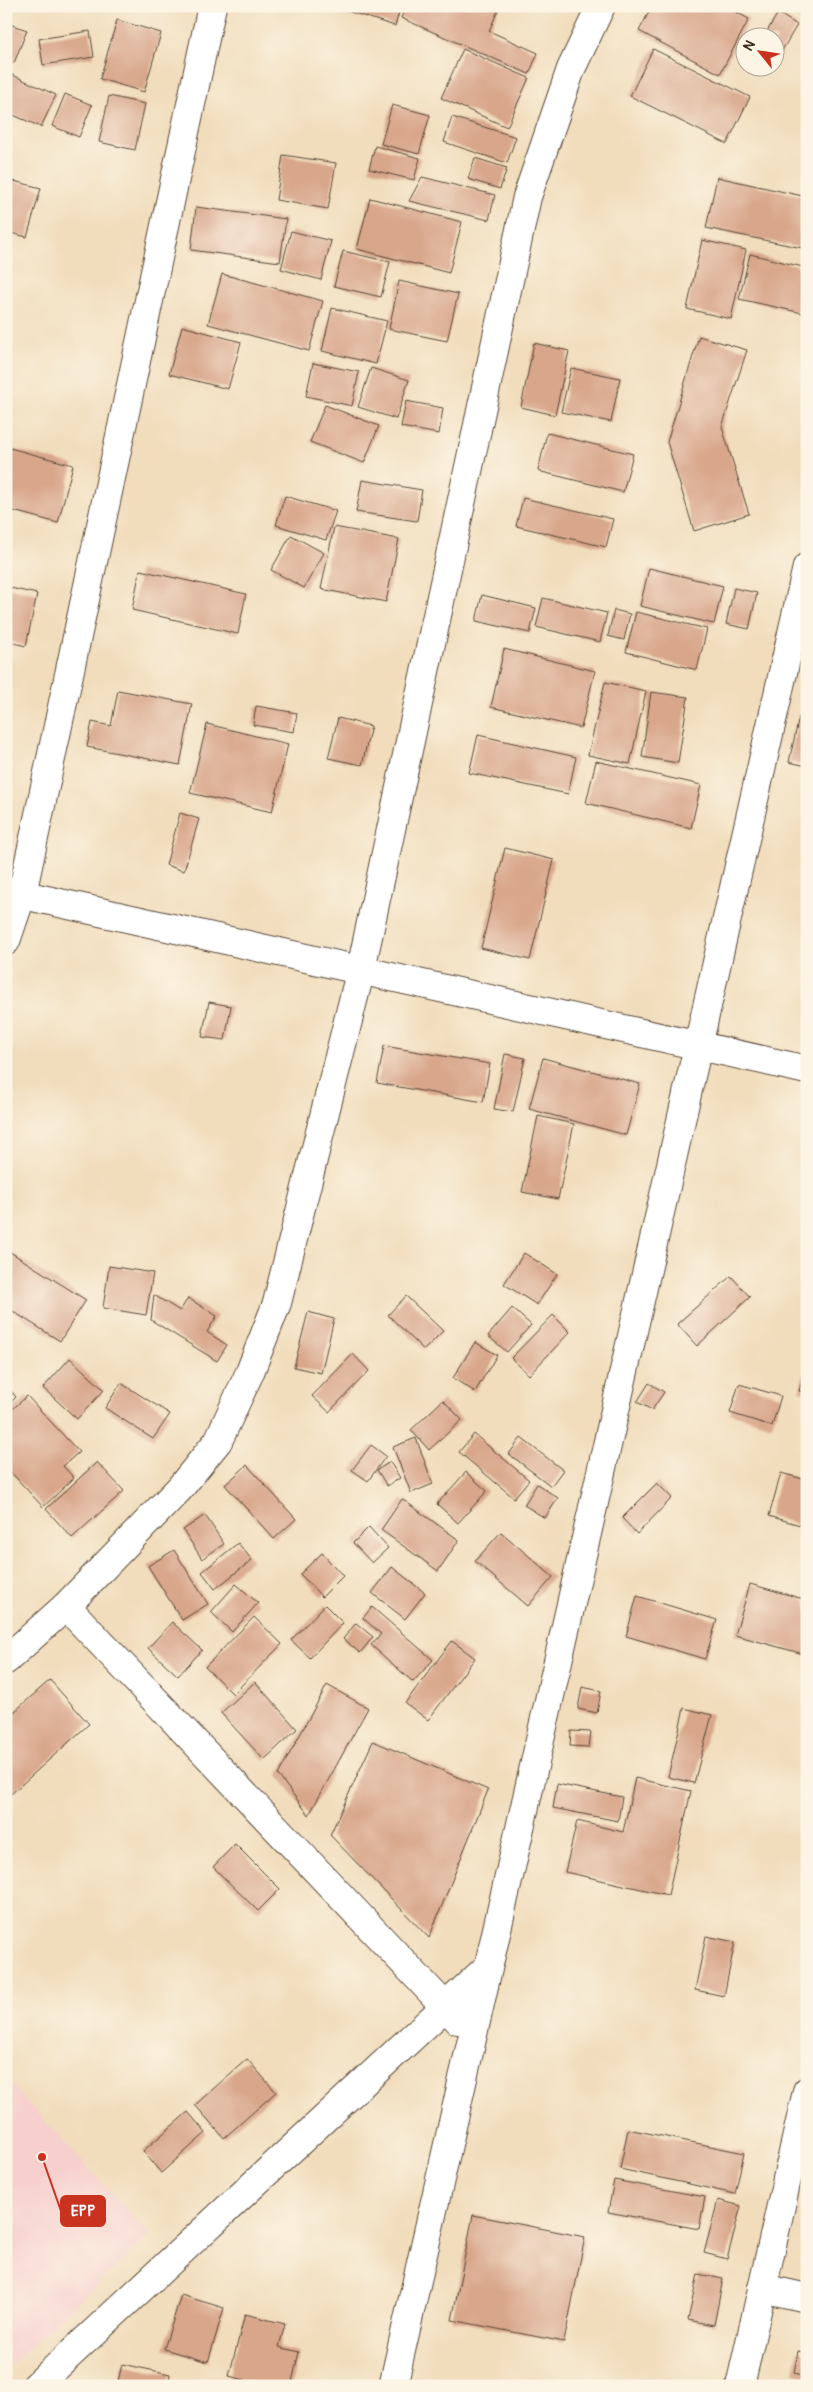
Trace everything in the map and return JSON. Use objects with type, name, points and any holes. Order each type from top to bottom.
[{"type":"street","points":[[6,941],[14,892],[212,6]]},
{"type":"street","points":[[6,1660],[66,1606],[180,1488],[218,1442],[250,1372],[277,1303],[361,969],[526,197],[570,69],[602,6]]},
{"type":"street","points":[[393,2386],[807,567]]},
{"type":"street","points":[[14,892],[807,1070]]},
{"type":"street","points":[[66,1606],[473,2035]]},
{"type":"street","points":[[36,2386],[488,1967]]},
{"type":"street","points":[[740,2386],[807,2091]]},
{"type":"street","points":[[762,2288],[807,2298]]},
{"type":"shaded area","points":[[6,2079],[150,2235],[6,2369]]},
{"type":"building","points":[[331,6],[401,6],[395,26]]},
{"type":"building","points":[[406,6],[500,6],[489,31],[538,53],[529,74],[401,18]]},
{"type":"building","points":[[652,6],[725,6],[749,19],[744,28],[736,28],[736,44],[720,74],[639,31]]},
{"type":"building","points":[[778,13],[797,25],[786,44],[786,28],[769,28]]},
{"type":"building","points":[[117,20],[161,33],[144,92],[100,79]]},
{"type":"building","points":[[6,23],[27,30],[14,63],[6,60]]},
{"type":"building","points":[[90,31],[94,57],[43,65],[39,39]]},
{"type":"building","points":[[463,49],[529,78],[507,127],[441,98]]},
{"type":"building","points":[[653,49],[750,97],[727,144],[630,96]]},
{"type":"building","points":[[6,72],[56,95],[41,127],[6,112]]},
{"type":"building","points":[[65,94],[92,105],[79,137],[52,126]]},
{"type":"building","points":[[109,96],[145,104],[135,150],[99,142]]},
{"type":"building","points":[[392,105],[430,115],[419,154],[381,144]]},
{"type":"building","points":[[452,117],[516,137],[507,163],[444,142]]},
{"type":"building","points":[[375,146],[420,158],[414,180],[369,169]]},
{"type":"building","points":[[283,155],[336,163],[328,209],[276,200]]},
{"type":"building","points":[[475,158],[507,168],[500,189],[468,179]]},
{"type":"building","points":[[422,177],[495,195],[489,220],[409,201]]},
{"type":"building","points":[[717,177],[807,197],[807,249],[706,228]]},
{"type":"building","points":[[6,179],[41,188],[27,237],[6,232]]},
{"type":"building","points":[[370,198],[462,222],[449,273],[357,249]]},
{"type":"building","points":[[196,207],[286,219],[280,262],[191,250]]},
{"type":"building","points":[[291,231],[331,241],[321,280],[281,269]]},
{"type":"building","points":[[702,240],[746,250],[731,319],[687,309]]},
{"type":"building","points":[[343,251],[390,262],[381,297],[334,286]]},
{"type":"building","points":[[750,254],[807,268],[807,314],[739,299]]},
{"type":"building","points":[[222,274],[323,301],[309,351],[208,324]]},
{"type":"building","points":[[399,281],[458,294],[447,341],[389,329]]},
{"type":"building","points":[[332,308],[387,321],[376,364],[322,351]]},
{"type":"building","points":[[182,326],[241,342],[228,389],[169,374]]},
{"type":"building","points":[[699,336],[747,350],[722,427],[749,514],[694,531],[667,442]]},
{"type":"building","points":[[534,343],[569,351],[555,415],[521,407]]},
{"type":"building","points":[[313,363],[359,372],[352,406],[306,396]]},
{"type":"building","points":[[371,368],[409,380],[396,419],[358,407]]},
{"type":"building","points":[[571,368],[620,378],[611,422],[561,412]]},
{"type":"building","points":[[406,401],[443,408],[439,434],[401,427]]},
{"type":"building","points":[[325,405],[379,426],[364,463],[310,442]]},
{"type":"building","points":[[547,433],[633,454],[623,492],[538,471]]},
{"type":"building","points":[[6,447],[73,465],[58,523],[6,509]]},
{"type":"building","points":[[362,480],[422,490],[417,521],[356,512]]},
{"type":"building","points":[[285,496],[336,511],[326,540],[276,525]]},
{"type":"building","points":[[523,498],[613,519],[606,547],[516,526]]},
{"type":"building","points":[[334,527],[399,539],[386,602],[321,589]]},
{"type":"building","points":[[291,535],[324,553],[304,588],[271,570]]},
{"type":"building","points":[[649,568],[723,586],[714,624],[640,606]]},
{"type":"building","points":[[140,570],[246,594],[238,634],[132,610]]},
{"type":"building","points":[[6,587],[37,594],[26,646],[6,641]]},
{"type":"building","points":[[734,588],[757,593],[749,629],[726,624]]},
{"type":"building","points":[[482,595],[536,608],[530,633],[476,621]]},
{"type":"building","points":[[543,598],[607,613],[600,642],[536,627]]},
{"type":"building","points":[[614,610],[630,614],[624,640],[608,636]]},
{"type":"building","points":[[636,612],[707,629],[697,670],[626,652]]},
{"type":"building","points":[[504,649],[595,671],[581,728],[491,707]]},
{"type":"building","points":[[605,682],[646,691],[630,764],[588,755]]},
{"type":"building","points":[[118,690],[192,704],[180,765],[87,747],[92,722],[111,726]]},
{"type":"building","points":[[651,692],[688,697],[678,763],[642,757]]},
{"type":"building","points":[[256,706],[297,713],[294,732],[253,725]]},
{"type":"building","points":[[799,717],[807,719],[807,766],[789,762]]},
{"type":"building","points":[[338,718],[371,726],[362,765],[328,758]]},
{"type":"building","points":[[207,724],[288,744],[272,812],[190,793]]},
{"type":"building","points":[[478,735],[576,757],[568,794],[469,773]]},
{"type":"building","points":[[596,761],[701,785],[691,828],[586,803]]},
{"type":"building","points":[[180,813],[199,819],[184,871],[166,865]]},
{"type":"building","points":[[505,848],[554,860],[530,960],[481,948]]},
{"type":"building","points":[[209,1002],[231,1006],[225,1040],[202,1037]]},
{"type":"building","points":[[384,1046],[490,1064],[483,1102],[377,1083]]},
{"type":"building","points":[[505,1054],[525,1058],[513,1112],[494,1109]]},
{"type":"building","points":[[543,1058],[640,1084],[626,1135],[529,1109]]},
{"type":"building","points":[[538,1116],[574,1124],[558,1199],[522,1192]]},
{"type":"building","points":[[7,1250],[86,1300],[60,1341],[6,1307]]},
{"type":"building","points":[[524,1253],[557,1274],[537,1305],[504,1284]]},
{"type":"building","points":[[109,1266],[153,1273],[146,1315],[103,1308]]},
{"type":"building","points":[[731,1276],[750,1297],[697,1346],[677,1324]]},
{"type":"building","points":[[154,1295],[180,1311],[188,1298],[217,1316],[207,1332],[227,1345],[217,1361],[151,1320]]},
{"type":"building","points":[[406,1296],[443,1331],[424,1350],[388,1315]]},
{"type":"building","points":[[512,1308],[531,1325],[507,1352],[488,1336]]},
{"type":"building","points":[[308,1312],[334,1319],[321,1373],[294,1367]]},
{"type":"building","points":[[553,1315],[570,1332],[529,1375],[511,1358]]},
{"type":"building","points":[[475,1342],[497,1355],[475,1392],[453,1378]]},
{"type":"building","points":[[353,1354],[369,1371],[329,1412],[312,1396]]},
{"type":"building","points":[[70,1358],[104,1390],[77,1419],[43,1388]]},
{"type":"building","points":[[807,1363],[807,1393],[799,1391]]},
{"type":"building","points":[[121,1383],[170,1414],[153,1439],[105,1408]]},
{"type":"building","points":[[649,1383],[664,1392],[652,1410],[637,1402]]},
{"type":"building","points":[[739,1384],[781,1396],[772,1426],[730,1413]]},
{"type":"building","points":[[6,1385],[16,1397],[6,1407]]},
{"type":"building","points":[[27,1396],[79,1452],[63,1466],[74,1478],[43,1507],[6,1467],[6,1415]]},
{"type":"building","points":[[443,1400],[462,1420],[429,1450],[411,1430]]},
{"type":"building","points":[[474,1434],[529,1480],[514,1498],[459,1452]]},
{"type":"building","points":[[416,1438],[433,1484],[411,1493],[393,1447]]},
{"type":"building","points":[[521,1438],[563,1470],[551,1486],[509,1454]]},
{"type":"building","points":[[371,1445],[386,1456],[368,1481],[352,1470]]},
{"type":"building","points":[[97,1462],[124,1491],[72,1538],[46,1509]]},
{"type":"building","points":[[390,1462],[400,1478],[387,1486],[377,1470]]},
{"type":"building","points":[[247,1465],[296,1519],[274,1539],[225,1485]]},
{"type":"building","points":[[466,1472],[487,1491],[458,1523],[437,1504]]},
{"type":"building","points":[[781,1473],[807,1480],[807,1527],[769,1516]]},
{"type":"building","points":[[657,1483],[672,1498],[637,1534],[622,1518]]},
{"type":"building","points":[[537,1484],[558,1498],[545,1518],[524,1505]]},
{"type":"building","points":[[402,1499],[459,1540],[438,1571],[381,1530]]},
{"type":"building","points":[[205,1515],[224,1544],[202,1559],[183,1530]]},
{"type":"building","points":[[369,1527],[388,1548],[372,1563],[353,1543]]},
{"type":"building","points":[[501,1532],[553,1577],[528,1606],[475,1561]]},
{"type":"building","points":[[238,1543],[252,1560],[215,1589],[202,1572]]},
{"type":"building","points":[[174,1550],[208,1604],[182,1620],[148,1566]]},
{"type":"building","points":[[322,1553],[343,1576],[322,1597],[300,1574]]},
{"type":"building","points":[[392,1567],[425,1593],[405,1619],[372,1593]]},
{"type":"building","points":[[236,1584],[258,1603],[232,1632],[211,1612]]},
{"type":"building","points":[[750,1584],[807,1600],[807,1655],[735,1635]]},
{"type":"building","points":[[637,1596],[717,1620],[705,1659],[626,1636]]},
{"type":"building","points":[[325,1605],[343,1623],[310,1658],[291,1640]]},
{"type":"building","points":[[372,1607],[433,1660],[413,1682],[371,1645],[381,1634],[363,1618]]},
{"type":"building","points":[[254,1617],[282,1644],[233,1694],[205,1667]]},
{"type":"building","points":[[172,1622],[202,1650],[178,1676],[148,1648]]},
{"type":"building","points":[[356,1623],[373,1637],[360,1653],[343,1639]]},
{"type":"building","points":[[452,1641],[475,1658],[428,1720],[405,1703]]},
{"type":"building","points":[[50,1680],[89,1724],[11,1794],[6,1789],[6,1719]]},
{"type":"building","points":[[255,1682],[297,1729],[264,1760],[221,1713]]},
{"type":"building","points":[[327,1685],[368,1708],[309,1815],[278,1775]]},
{"type":"building","points":[[582,1687],[601,1691],[597,1713],[578,1709]]},
{"type":"building","points":[[684,1708],[712,1715],[694,1783],[668,1777]]},
{"type":"building","points":[[571,1731],[591,1732],[589,1747],[570,1746]]},
{"type":"building","points":[[373,1741],[488,1790],[429,1938],[330,1835]]},
{"type":"building","points":[[635,1778],[691,1791],[668,1895],[565,1872],[577,1821],[623,1832]]},
{"type":"building","points":[[557,1784],[622,1797],[618,1821],[553,1808]]},
{"type":"building","points":[[235,1844],[280,1889],[258,1911],[213,1867]]},
{"type":"building","points":[[706,1936],[735,1942],[724,1996],[695,1990]]},
{"type":"building","points":[[247,2059],[276,2092],[224,2138],[195,2105]]},
{"type":"building","points":[[188,2112],[206,2133],[161,2173],[143,2151]]},
{"type":"building","points":[[628,2129],[744,2153],[735,2194],[620,2169]]},
{"type":"building","points":[[614,2180],[705,2197],[699,2229],[608,2212]]},
{"type":"building","points":[[718,2200],[741,2206],[727,2259],[704,2253]]},
{"type":"building","points":[[473,2215],[585,2237],[564,2342],[452,2320]]},
{"type":"building","points":[[698,2274],[723,2279],[714,2325],[688,2320]]},
{"type":"building","points":[[181,2295],[224,2308],[208,2362],[164,2349]]},
{"type":"building","points":[[245,2314],[285,2324],[279,2347],[299,2352],[291,2386],[268,2386],[229,2376]]},
{"type":"building","points":[[798,2351],[807,2353],[807,2376],[794,2373]]},
{"type":"building","points":[[122,2364],[170,2374],[168,2386],[117,2386]]},
{"type":"place","name":"EPP","points":[[42,2157]]}]
